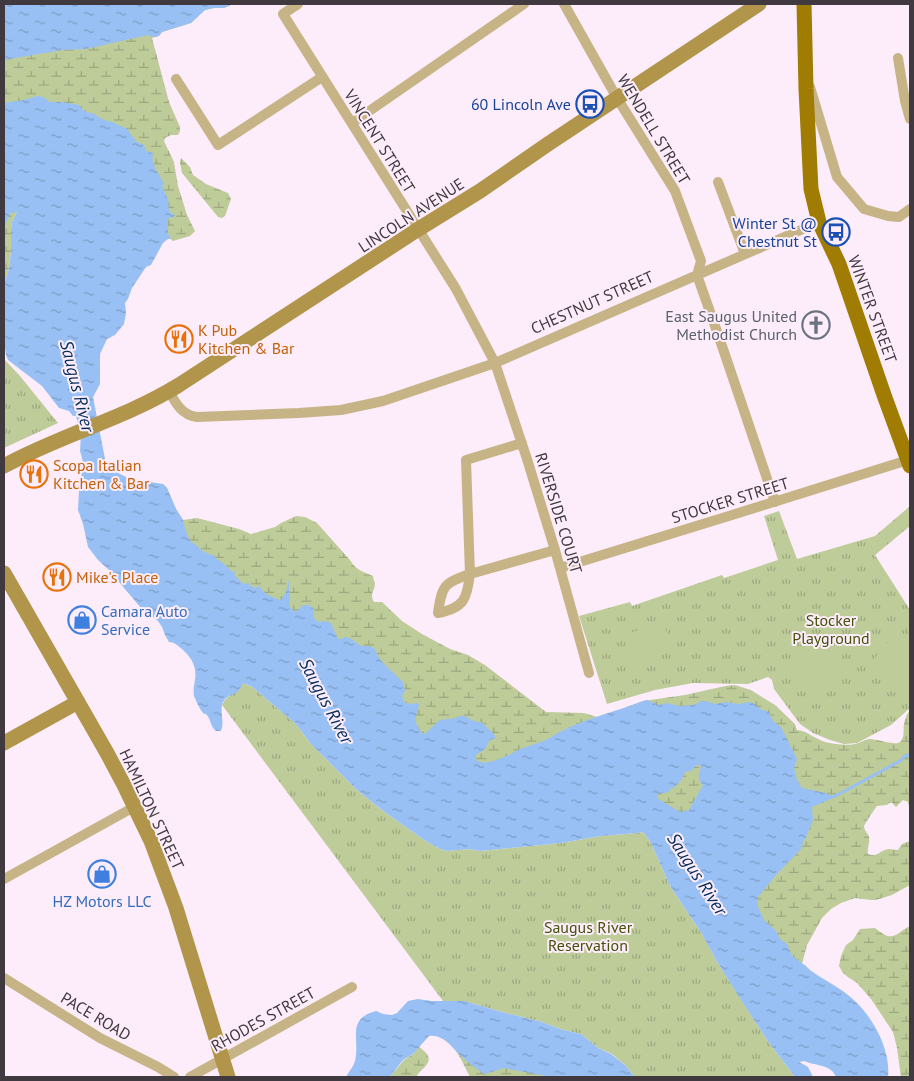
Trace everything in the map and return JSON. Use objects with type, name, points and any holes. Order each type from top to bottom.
[{"type":"main road","name":"LINCOLN AVENUE","points":[[4,466],[69,435],[140,407],[169,391],[480,192],[548,144],[760,4]]},
{"type":"main road","points":[[804,4],[811,189],[819,222]]},
{"type":"main road","name":"WINTER STREET","points":[[819,222],[839,264],[909,463]]},
{"type":"main road","name":"HAMILTON STREET","points":[[4,573],[113,765],[150,841],[170,893],[228,1077]]},
{"type":"main road","points":[[4,743],[78,702]]},
{"type":"street","name":"VINCENT STREET","points":[[298,4],[283,14],[456,289],[495,363]]},
{"type":"street","points":[[352,123],[524,4]]},
{"type":"street","name":"WENDELL STREET","points":[[564,4],[617,98],[675,191],[701,261],[696,275],[775,502]]},
{"type":"street","points":[[898,58],[910,119]]},
{"type":"street","points":[[806,73],[837,177],[864,209],[899,217],[910,209]]},
{"type":"street","points":[[176,79],[218,145],[322,77]]},
{"type":"street","points":[[718,182],[745,254]]},
{"type":"street","name":"CHESTNUT STREET","points":[[169,391],[180,409],[193,416],[273,415],[341,410],[383,401],[495,363],[819,222]]},
{"type":"street","name":"RIVERSIDE COURT","points":[[495,363],[555,550],[589,673]]},
{"type":"street","points":[[522,443],[466,460],[470,574],[555,550]]},
{"type":"street","name":"STOCKER STREET","points":[[560,568],[909,463]]},
{"type":"street","points":[[4,879],[134,807]]},
{"type":"street","name":"PACE ROAD","points":[[4,978],[100,1038],[174,1077]]},
{"type":"street","name":"RHODES STREET","points":[[190,1077],[352,987]]},
{"type":"green space","points":[[4,4],[233,4],[224,8],[205,10],[191,23],[162,32],[159,36],[152,38],[169,102],[180,127],[178,135],[171,135],[165,138],[164,141],[174,162],[178,186],[187,215],[195,231],[190,236],[173,241],[4,107]]},
{"type":"green space","points":[[181,158],[190,167],[193,175],[206,184],[228,193],[231,199],[225,216],[222,218],[218,217],[182,173]]},
{"type":"green space","points":[[11,207],[17,212],[11,229],[11,252],[5,281],[4,316],[4,213]]},
{"type":"green space","points":[[4,359],[58,423],[4,448]]},
{"type":"green space","points":[[163,484],[167,488],[183,520],[197,518],[251,534],[275,527],[296,516],[305,517],[317,523],[354,566],[373,576],[375,586],[372,597],[374,602],[382,602],[402,621],[422,634],[485,665],[546,712],[584,713],[597,717],[643,701],[735,685],[751,690],[775,705],[795,724],[797,730],[804,731],[825,742],[848,745],[870,739],[894,743],[900,742],[903,736],[905,720],[910,710],[910,812],[908,802],[903,800],[896,807],[891,802],[887,805],[877,806],[864,826],[869,837],[868,854],[871,855],[889,849],[898,850],[902,844],[910,841],[910,885],[892,895],[876,900],[855,898],[831,909],[822,918],[807,945],[802,964],[776,948],[694,817],[497,795],[116,500]]},
{"type":"green space","name":"Stocker Playground","points":[[909,507],[910,526],[875,555],[910,610],[910,708],[891,725],[857,743],[844,744],[830,740],[813,733],[800,724],[774,689],[772,680],[768,677],[748,684],[693,683],[655,690],[607,704],[579,616],[630,602],[632,606],[722,575],[724,578],[778,560],[764,516],[779,511],[797,559],[875,536]]},
{"type":"green space","points":[[664,623],[672,649],[631,661],[623,635]]},
{"type":"green space","points":[[909,637],[910,690],[901,691],[885,678],[875,659],[882,646],[896,639]]},
{"type":"green space","points":[[817,652],[831,655],[839,671],[834,685],[825,694],[811,696],[794,673],[788,671],[790,664],[797,665]]},
{"type":"green space","name":"Saugus River Reservation","points":[[243,683],[251,686],[296,724],[311,744],[357,790],[424,840],[440,849],[447,851],[469,849],[480,851],[561,843],[601,836],[642,832],[645,834],[651,843],[670,886],[767,1040],[795,1077],[635,1077],[612,1054],[598,1048],[581,1034],[471,1003],[443,1001],[222,705]]},
{"type":"green space","points":[[910,926],[910,1077],[901,1077],[893,1032],[871,999],[857,983],[843,973],[839,966],[846,945],[853,940],[860,929],[875,928],[885,935],[892,936]]},
{"type":"green space","points":[[436,1036],[575,1077],[470,1077],[461,1058],[453,1048],[443,1039]]},
{"type":"green space","points":[[419,1047],[427,1054],[429,1059],[427,1065],[416,1077],[390,1077],[404,1060]]},
{"type":"water","points":[[4,4],[233,4],[224,8],[205,10],[191,23],[162,32],[159,36],[152,37],[148,35],[86,49],[62,50],[4,60]]},
{"type":"water","name":"Saugus River","points":[[37,96],[43,97],[50,102],[79,105],[86,112],[95,114],[104,120],[127,129],[137,142],[144,145],[146,151],[153,153],[153,162],[164,184],[162,186],[168,199],[169,211],[175,216],[168,219],[168,234],[171,239],[163,243],[151,265],[146,267],[132,288],[125,303],[124,324],[115,335],[107,339],[100,354],[100,384],[93,397],[106,464],[112,470],[136,482],[143,481],[163,484],[167,488],[183,520],[190,541],[206,553],[213,555],[233,572],[236,570],[234,574],[241,582],[249,583],[256,588],[259,585],[268,595],[281,600],[286,592],[289,580],[290,607],[296,612],[303,605],[308,605],[313,608],[314,618],[318,622],[325,621],[331,623],[338,639],[350,638],[361,646],[374,648],[383,663],[403,682],[405,691],[402,696],[404,702],[410,704],[418,703],[416,720],[423,734],[440,720],[459,716],[483,723],[496,738],[490,740],[485,749],[476,755],[475,759],[480,762],[500,759],[546,740],[577,724],[647,700],[659,705],[667,703],[679,706],[693,705],[702,701],[715,704],[748,702],[770,713],[775,723],[781,727],[797,759],[794,768],[797,780],[802,788],[826,793],[833,798],[812,807],[813,820],[802,848],[758,897],[757,904],[764,920],[776,931],[780,939],[787,944],[792,956],[850,996],[869,1017],[884,1046],[887,1057],[888,1077],[836,1077],[827,1068],[804,1061],[799,1062],[808,1067],[813,1077],[795,1077],[767,1040],[716,960],[702,934],[670,886],[651,843],[642,832],[480,851],[469,849],[447,851],[424,840],[357,790],[311,744],[296,724],[251,686],[243,683],[237,692],[225,699],[222,705],[221,731],[214,729],[207,715],[200,709],[194,696],[195,671],[191,659],[178,645],[169,642],[158,621],[141,608],[88,547],[78,510],[83,462],[80,451],[81,434],[76,416],[73,416],[69,411],[59,408],[42,386],[8,360],[6,355],[4,340],[5,281],[11,252],[12,222],[17,212],[11,213],[4,227],[4,103]],"holes":[[[697,765],[700,765],[699,779],[703,785],[689,810],[680,812],[657,798],[658,794],[669,792],[670,789],[677,785],[685,772],[691,771]]]},
{"type":"water","points":[[418,999],[464,1001],[581,1034],[598,1048],[611,1054],[625,1065],[635,1077],[552,1077],[503,1068],[484,1074],[464,1059],[442,1038],[429,1036],[413,1054],[403,1060],[390,1077],[346,1077],[354,1064],[356,1056],[356,1032],[360,1020],[376,1011],[392,1015],[397,1013],[408,1001]]},
{"type":"waterway","points":[[827,797],[843,792],[900,761],[905,756],[910,755]]},
{"type":"place","name":"60 Lincoln Ave","points":[[590,104]]},
{"type":"place","name":"Winter St @ Chestnut St","points":[[836,232]]},
{"type":"place","name":"East Saugus United Methodist Church","points":[[816,325]]},
{"type":"place","name":"K Pub Kitchen & Bar","points":[[179,339]]},
{"type":"place","name":"Scopa Italian Kitchen & Bar","points":[[34,474]]},
{"type":"place","name":"Mike's Place","points":[[57,577]]},
{"type":"place","name":"Camara Auto Service","points":[[82,620]]},
{"type":"place","name":"HZ Motors LLC","points":[[102,874]]}]
